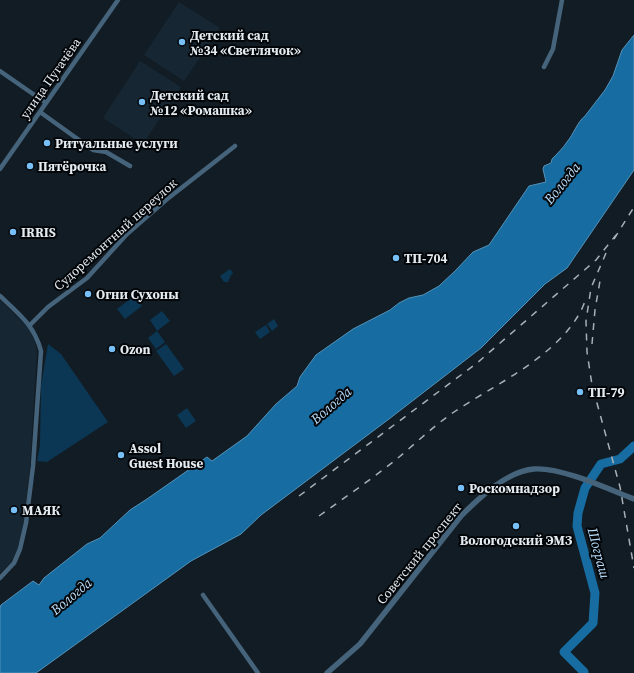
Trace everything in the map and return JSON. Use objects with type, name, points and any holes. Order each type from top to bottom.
[{"type":"street","name":"улица Пугачёва","points":[[0,169],[118,0]]},
{"type":"street","points":[[544,67],[553,49],[562,0]]},
{"type":"street","points":[[0,71],[46,103]]},
{"type":"street","points":[[40,112],[93,150],[106,152],[130,166]]},
{"type":"street","name":"Судоремонтный переулок","points":[[30,325],[48,307],[87,278],[127,234],[166,200],[235,146]]},
{"type":"street","points":[[0,296],[30,325],[38,340],[41,351],[32,480],[26,523],[20,549],[14,564],[0,578]]},
{"type":"street","name":"Советский проспект","points":[[327,673],[360,644],[456,522],[477,500],[510,477],[533,469],[551,470],[604,487],[634,499]]},
{"type":"street","points":[[202,595],[258,673]]},
{"type":"shaded area","name":"Детский сад №34 «Светлячок»","points":[[179,2],[220,28],[184,81],[144,55]]},
{"type":"shaded area","name":"Детский сад №12 «Ромашка»","points":[[140,61],[181,87],[143,144],[103,118]]},
{"type":"shaded area","points":[[230,269],[233,273],[228,282],[224,282],[220,276]]},
{"type":"shaded area","points":[[134,296],[142,306],[125,319],[117,309]]},
{"type":"shaded area","points":[[0,300],[29,328],[37,351],[30,466],[24,522],[18,549],[11,562],[0,573]]},
{"type":"shaded area","points":[[162,311],[170,321],[157,331],[150,320]]},
{"type":"shaded area","points":[[274,319],[278,326],[272,331],[267,324]]},
{"type":"shaded area","points":[[266,325],[270,332],[260,339],[255,332]]},
{"type":"shaded area","points":[[157,331],[165,342],[156,349],[148,338]]},
{"type":"shaded area","points":[[48,344],[61,354],[108,422],[47,462],[37,461],[40,445],[41,386]]},
{"type":"shaded area","points":[[166,344],[184,369],[174,376],[156,351]]},
{"type":"shaded area","points":[[187,408],[196,421],[186,428],[177,415]]},
{"type":"water","name":"Вологда","points":[[634,35],[634,170],[567,268],[545,284],[481,348],[261,515],[241,534],[191,561],[36,673],[0,673],[1,605],[33,581],[39,585],[44,578],[87,544],[100,538],[130,510],[207,457],[212,461],[247,436],[276,404],[297,386],[300,377],[316,355],[353,329],[390,310],[399,303],[409,298],[423,295],[439,286],[473,252],[489,245],[529,186],[546,182],[543,169],[544,166],[551,163],[552,159],[569,139],[580,121],[605,90],[613,76],[622,50]]},
{"type":"waterway","name":"Шограш","points":[[584,673],[564,652],[593,623],[595,593],[577,526],[578,513],[585,488],[601,464],[620,459],[634,446]]},
{"type":"railway","points":[[614,239],[634,207]]},
{"type":"railway","points":[[299,496],[477,363],[596,260],[616,235]]},
{"type":"railway","points":[[606,253],[591,288],[586,321],[587,352],[592,385],[620,487],[634,568]]},
{"type":"railway","points":[[592,344],[595,310],[601,275]]},
{"type":"railway","points":[[319,516],[366,483],[454,412],[538,358],[567,331],[579,314],[587,297]]},
{"type":"place","name":"Детский сад №34 «Светлячок»","points":[[182,42]]},
{"type":"place","name":"Детский сад №12 «Ромашка»","points":[[142,102]]},
{"type":"place","name":"Ритуальные услуги","points":[[47,143]]},
{"type":"place","name":"Пятёрочка","points":[[30,166]]},
{"type":"place","name":"IRRIS","points":[[13,232]]},
{"type":"place","name":"ТП-704","points":[[396,258]]},
{"type":"place","name":"Огни Сухоны","points":[[88,294]]},
{"type":"place","name":"Ozon","points":[[112,349]]},
{"type":"place","name":"ТП-79","points":[[580,392]]},
{"type":"place","name":"Assol Guest House","points":[[121,455]]},
{"type":"place","name":"Роскомнадзор","points":[[461,488]]},
{"type":"place","name":"МАЯК","points":[[14,510]]},
{"type":"place","name":"Вологодский ЭМЗ","points":[[516,526]]}]
